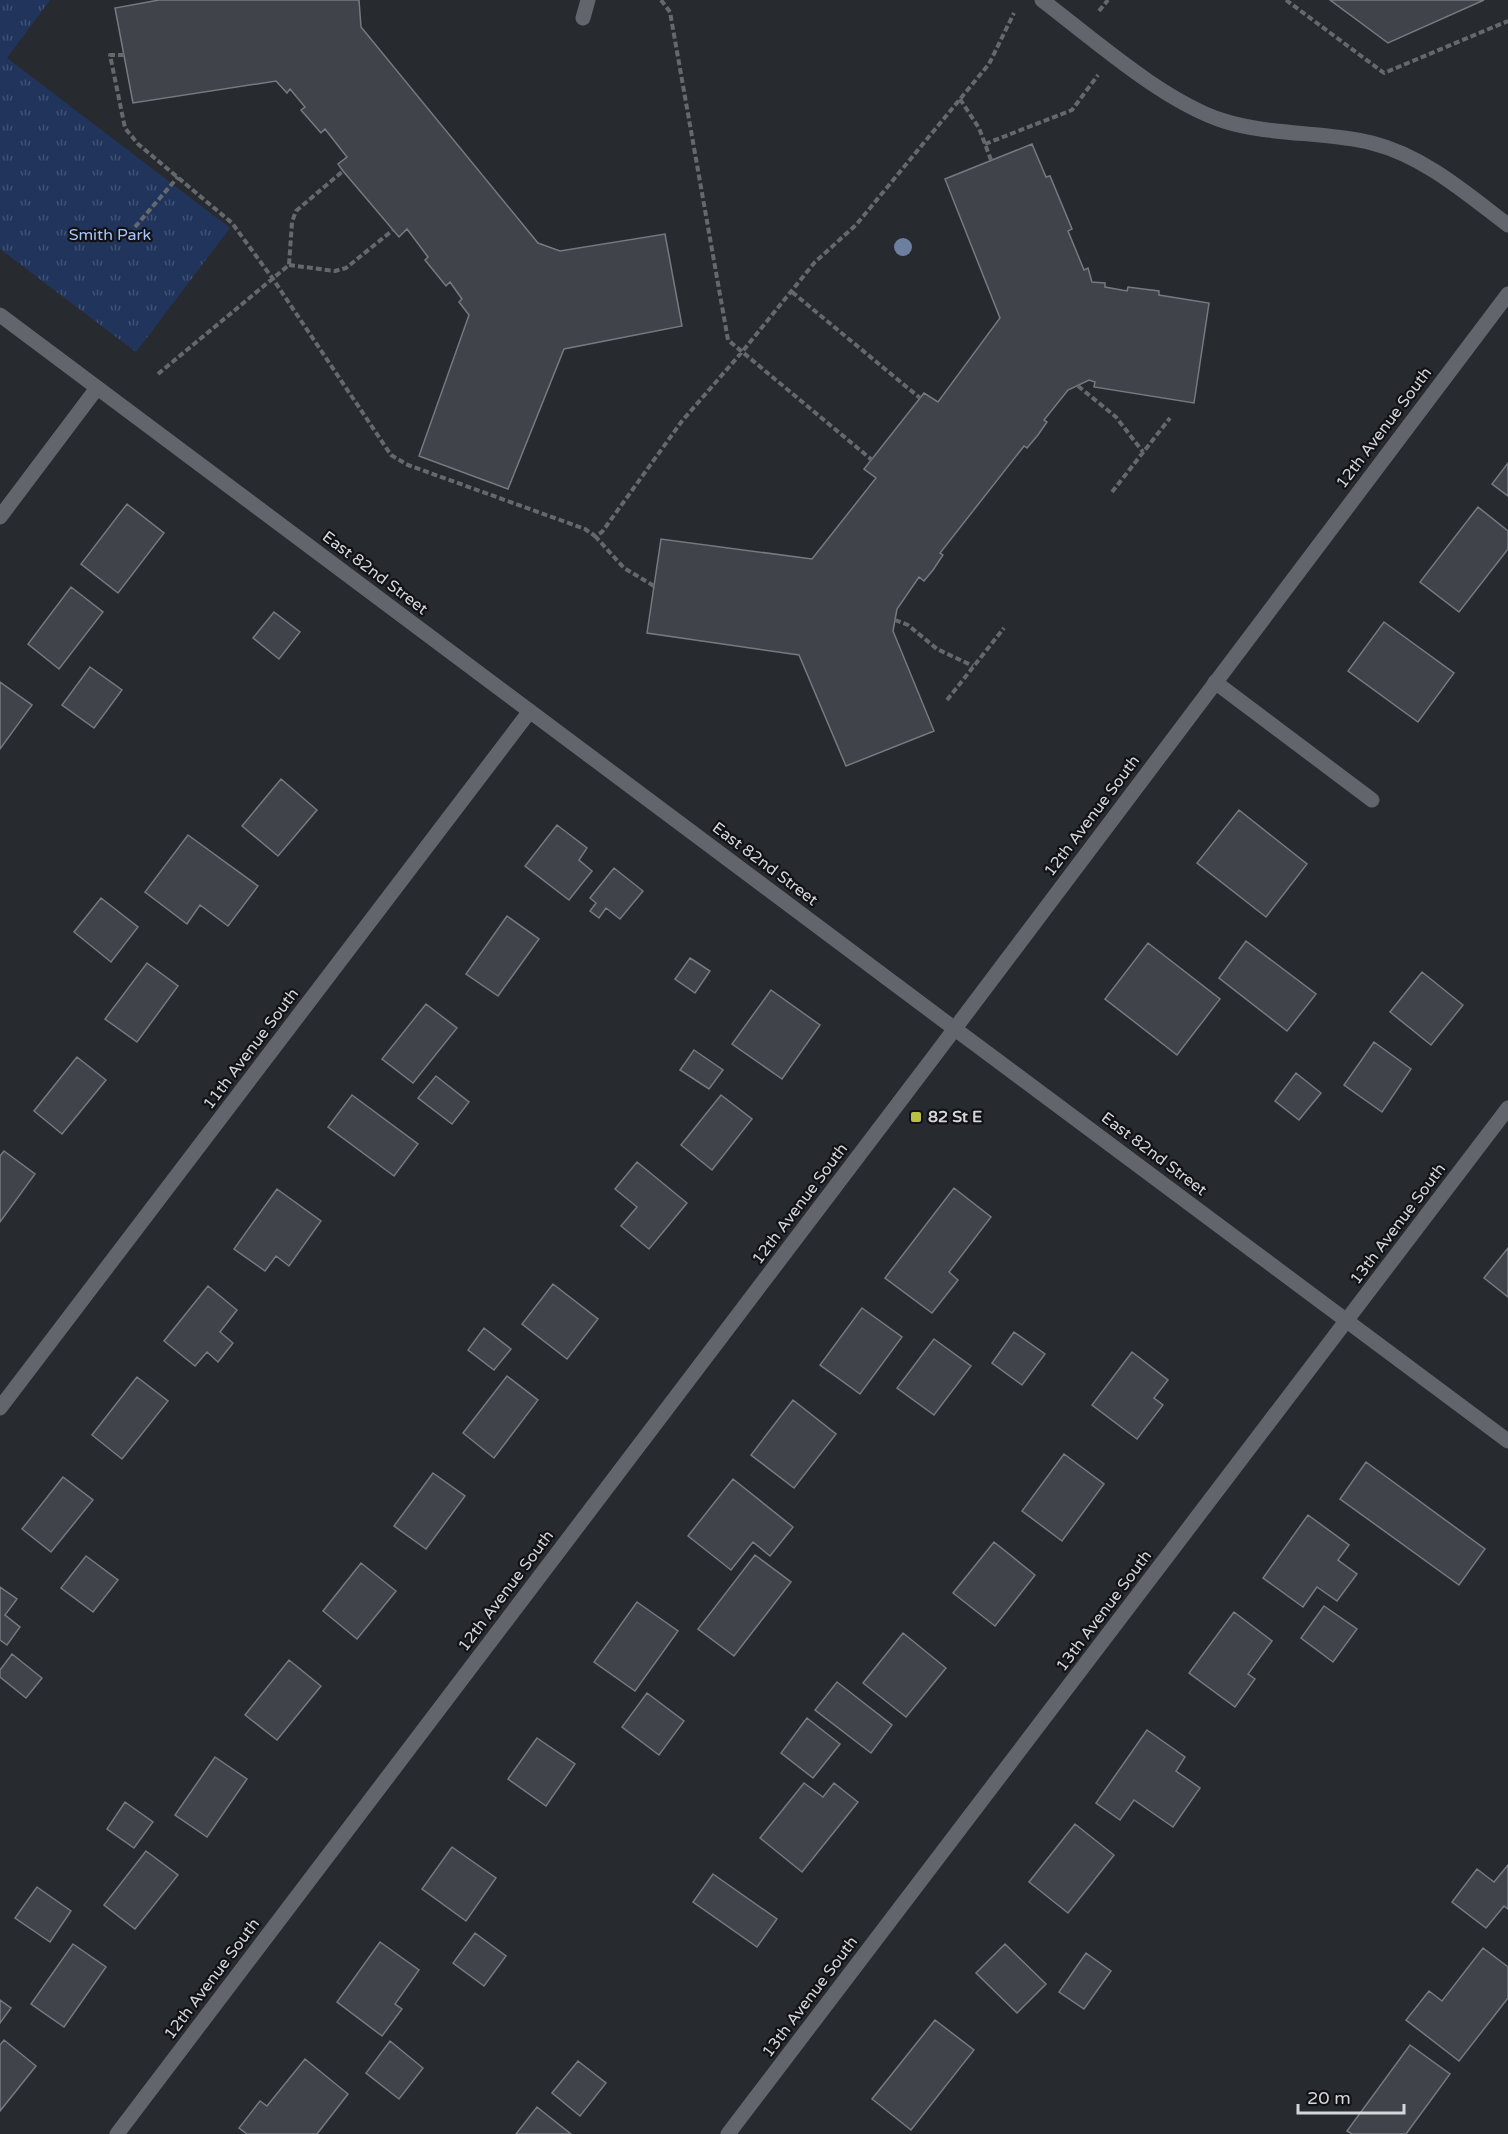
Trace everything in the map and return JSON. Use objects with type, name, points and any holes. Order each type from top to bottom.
[{"type":"street","points":[[583,18],[588,0]]},
{"type":"street","points":[[1042,0],[1189,107],[1224,121],[1268,131],[1374,143],[1406,155],[1457,186],[1508,225]]},
{"type":"street","name":"12th Avenue South","points":[[117,2134],[955,1029],[1508,294]]},
{"type":"street","name":"East 82nd Street","points":[[0,315],[1508,1441]]},
{"type":"street","points":[[0,517],[98,388]]},
{"type":"street","points":[[1215,682],[1372,800]]},
{"type":"street","name":"11th Avenue South","points":[[0,1408],[530,711]]},
{"type":"street","name":"13th Avenue South","points":[[728,2134],[1508,1108]]},
{"type":"path","points":[[661,0],[670,12],[728,340],[872,459]]},
{"type":"path","points":[[1286,0],[1384,73],[1508,21]]},
{"type":"path","points":[[595,536],[602,532],[682,420],[825,252],[856,225],[989,64],[1014,13]]},
{"type":"path","points":[[985,144],[1072,110],[1114,54]]},
{"type":"path","points":[[124,56],[110,55],[125,128],[138,144],[227,218],[273,279],[391,455],[408,465],[585,529],[595,536],[624,567],[654,586]]},
{"type":"path","points":[[960,99],[971,112],[991,160]]},
{"type":"path","points":[[158,374],[289,265],[292,222],[296,211],[343,171]]},
{"type":"path","points":[[135,227],[178,177]]},
{"type":"path","points":[[289,265],[335,271],[346,268],[393,230]]},
{"type":"path","points":[[792,292],[920,398]]},
{"type":"path","points":[[1078,386],[1116,417],[1143,453]]},
{"type":"path","points":[[1112,492],[1170,418]]},
{"type":"path","points":[[895,620],[908,625],[937,649],[973,666]]},
{"type":"path","points":[[947,700],[1004,628]]},
{"type":"green space","name":"Smith Park","points":[[0,0],[50,0],[7,58],[230,228],[136,352],[0,249]]},
{"type":"building","points":[[159,0],[359,0],[361,27],[538,243],[560,251],[665,234],[682,326],[564,349],[508,489],[419,456],[469,315],[459,302],[462,299],[450,282],[446,286],[425,260],[428,257],[407,229],[399,237],[343,171],[338,164],[347,157],[325,129],[321,133],[301,110],[305,107],[290,89],[287,93],[276,81],[133,103],[115,8]]},
{"type":"building","points":[[1330,0],[1484,0],[1388,43]]},
{"type":"building","points":[[1032,144],[1046,177],[1050,176],[1072,229],[1068,231],[1084,270],[1088,268],[1092,282],[1105,283],[1105,287],[1127,291],[1128,287],[1159,291],[1159,295],[1209,303],[1194,403],[1094,387],[1095,382],[1089,380],[1068,390],[1044,420],[1047,422],[1038,435],[1027,448],[1024,446],[940,553],[943,555],[933,570],[924,581],[919,577],[897,609],[893,631],[934,731],[846,766],[799,655],[647,633],[661,539],[812,559],[876,478],[864,469],[924,393],[938,402],[1000,318],[945,179]]},
{"type":"building","points":[[1508,463],[1508,496],[1492,484]]},
{"type":"building","points":[[127,504],[164,533],[118,593],[81,564]]},
{"type":"building","points":[[1478,507],[1508,531],[1508,549],[1459,612],[1420,582]]},
{"type":"building","points":[[71,587],[103,612],[59,669],[28,644]]},
{"type":"building","points":[[274,612],[300,632],[279,659],[253,638]]},
{"type":"building","points":[[1384,622],[1454,673],[1418,722],[1348,671]]},
{"type":"building","points":[[90,667],[122,690],[94,728],[62,705]]},
{"type":"building","points":[[0,682],[32,705],[0,749]]},
{"type":"building","points":[[281,779],[317,810],[278,856],[242,826]]},
{"type":"building","points":[[1239,810],[1307,864],[1266,917],[1197,863]]},
{"type":"building","points":[[557,825],[587,848],[579,860],[592,871],[569,900],[525,866]]},
{"type":"building","points":[[188,835],[258,886],[228,926],[200,905],[187,924],[145,892]]},
{"type":"building","points":[[614,868],[643,891],[620,919],[606,908],[599,918],[590,911],[596,903],[590,898]]},
{"type":"building","points":[[101,898],[138,927],[111,962],[74,932]]},
{"type":"building","points":[[507,916],[539,939],[498,996],[466,974]]},
{"type":"building","points":[[1246,941],[1316,994],[1287,1031],[1219,978]]},
{"type":"building","points":[[1148,943],[1220,999],[1177,1055],[1105,999]]},
{"type":"building","points":[[690,958],[710,971],[695,993],[675,979]]},
{"type":"building","points":[[147,963],[178,986],[137,1042],[105,1019]]},
{"type":"building","points":[[1422,972],[1463,1005],[1431,1045],[1390,1012]]},
{"type":"building","points":[[771,990],[820,1025],[782,1079],[732,1044]]},
{"type":"building","points":[[426,1004],[457,1028],[413,1083],[382,1059]]},
{"type":"building","points":[[1374,1042],[1411,1069],[1382,1112],[1344,1085]]},
{"type":"building","points":[[694,1050],[723,1070],[709,1089],[680,1070]]},
{"type":"building","points":[[77,1057],[106,1080],[62,1134],[34,1111]]},
{"type":"building","points":[[1296,1073],[1321,1093],[1299,1120],[1275,1101]]},
{"type":"building","points":[[436,1076],[469,1102],[452,1124],[418,1098]]},
{"type":"building","points":[[352,1095],[418,1144],[394,1176],[328,1127]]},
{"type":"building","points":[[721,1095],[752,1119],[712,1170],[681,1145]]},
{"type":"building","points":[[4,1151],[35,1174],[0,1222],[0,1156]]},
{"type":"building","points":[[637,1162],[687,1203],[649,1249],[621,1226],[637,1207],[615,1189]]},
{"type":"building","points":[[954,1188],[991,1217],[949,1272],[958,1280],[932,1313],[885,1278]]},
{"type":"building","points":[[277,1189],[321,1221],[289,1266],[276,1256],[265,1271],[234,1249]]},
{"type":"building","points":[[1508,1248],[1508,1297],[1484,1278]]},
{"type":"building","points":[[553,1284],[598,1319],[567,1359],[522,1324]]},
{"type":"building","points":[[208,1286],[237,1310],[220,1332],[233,1343],[218,1362],[207,1352],[195,1366],[164,1341]]},
{"type":"building","points":[[862,1308],[902,1337],[860,1394],[820,1365]]},
{"type":"building","points":[[484,1328],[511,1349],[494,1370],[468,1350]]},
{"type":"building","points":[[1014,1332],[1045,1354],[1022,1385],[992,1363]]},
{"type":"building","points":[[934,1339],[971,1366],[934,1415],[897,1388]]},
{"type":"building","points":[[1132,1352],[1168,1380],[1154,1398],[1163,1405],[1137,1439],[1092,1405]]},
{"type":"building","points":[[507,1376],[538,1400],[494,1458],[463,1433]]},
{"type":"building","points":[[137,1377],[168,1401],[122,1459],[92,1435]]},
{"type":"building","points":[[793,1400],[836,1434],[794,1488],[751,1455]]},
{"type":"building","points":[[1064,1454],[1104,1484],[1062,1541],[1022,1511]]},
{"type":"building","points":[[1366,1462],[1485,1549],[1459,1585],[1340,1499]]},
{"type":"building","points":[[433,1473],[465,1496],[426,1549],[394,1526]]},
{"type":"building","points":[[63,1477],[93,1500],[51,1552],[22,1529]]},
{"type":"building","points":[[733,1479],[793,1527],[770,1556],[753,1542],[731,1570],[688,1536]]},
{"type":"building","points":[[1308,1515],[1349,1545],[1338,1560],[1357,1574],[1337,1601],[1317,1587],[1303,1607],[1263,1578]]},
{"type":"building","points":[[994,1542],[1035,1575],[995,1626],[953,1593]]},
{"type":"building","points":[[755,1555],[791,1582],[734,1656],[698,1629]]},
{"type":"building","points":[[86,1556],[118,1580],[93,1612],[61,1588]]},
{"type":"building","points":[[361,1563],[396,1591],[357,1639],[323,1611]]},
{"type":"building","points":[[0,1587],[17,1599],[5,1615],[20,1627],[7,1645],[0,1640]]},
{"type":"building","points":[[637,1602],[678,1631],[635,1691],[594,1662]]},
{"type":"building","points":[[1324,1606],[1357,1629],[1333,1662],[1301,1638]]},
{"type":"building","points":[[1234,1612],[1272,1641],[1248,1674],[1255,1679],[1235,1707],[1189,1673]]},
{"type":"building","points":[[903,1633],[946,1668],[906,1717],[863,1683]]},
{"type":"building","points":[[12,1654],[42,1678],[26,1698],[0,1677],[0,1670]]},
{"type":"building","points":[[289,1660],[321,1686],[277,1740],[245,1715]]},
{"type":"building","points":[[837,1682],[892,1725],[871,1753],[815,1710]]},
{"type":"building","points":[[647,1693],[684,1721],[659,1755],[622,1727]]},
{"type":"building","points":[[807,1718],[840,1744],[813,1778],[781,1753]]},
{"type":"building","points":[[1147,1730],[1185,1757],[1176,1771],[1200,1788],[1173,1827],[1134,1800],[1120,1820],[1096,1803]]},
{"type":"building","points":[[537,1738],[575,1764],[546,1806],[508,1779]]},
{"type":"building","points":[[215,1757],[247,1779],[207,1837],[175,1815]]},
{"type":"building","points":[[804,1783],[823,1797],[834,1783],[858,1802],[802,1872],[760,1838]]},
{"type":"building","points":[[125,1802],[153,1822],[134,1848],[107,1829]]},
{"type":"building","points":[[1075,1824],[1114,1855],[1068,1913],[1029,1882]]},
{"type":"building","points":[[452,1847],[496,1878],[466,1921],[422,1889]]},
{"type":"building","points":[[146,1851],[178,1875],[135,1929],[104,1905]]},
{"type":"building","points":[[1508,1865],[1508,1909],[1504,1906],[1486,1928],[1452,1902],[1477,1869],[1494,1882]]},
{"type":"building","points":[[713,1874],[777,1919],[757,1947],[693,1902]]},
{"type":"building","points":[[37,1887],[71,1911],[50,1942],[15,1918]]},
{"type":"building","points":[[475,1933],[506,1956],[484,1986],[453,1963]]},
{"type":"building","points":[[380,1942],[419,1970],[395,2004],[402,2009],[382,2036],[337,2002]]},
{"type":"building","points":[[73,1944],[106,1967],[64,2027],[31,2004]]},
{"type":"building","points":[[1005,1944],[1046,1984],[1017,2013],[976,1973]]},
{"type":"building","points":[[1483,1948],[1508,1967],[1508,1998],[1459,2061],[1406,2020],[1429,1991],[1442,2001]]},
{"type":"building","points":[[1086,1953],[1111,1971],[1084,2009],[1059,1992]]},
{"type":"building","points":[[0,2000],[11,2008],[0,2023]]},
{"type":"building","points":[[935,2020],[974,2050],[911,2130],[872,2099]]},
{"type":"building","points":[[4,2040],[36,2066],[0,2111],[0,2045]]},
{"type":"building","points":[[390,2041],[423,2068],[399,2099],[366,2073]]},
{"type":"building","points":[[1410,2045],[1450,2074],[1406,2134],[1352,2134],[1347,2131]]},
{"type":"building","points":[[305,2059],[348,2094],[317,2134],[247,2134],[239,2128],[260,2101],[267,2106]]},
{"type":"building","points":[[578,2061],[606,2083],[580,2116],[552,2093]]},
{"type":"building","points":[[537,2107],[571,2134],[516,2134]]},
{"type":"place","name":"82 St E","points":[[916,1117]]}]
